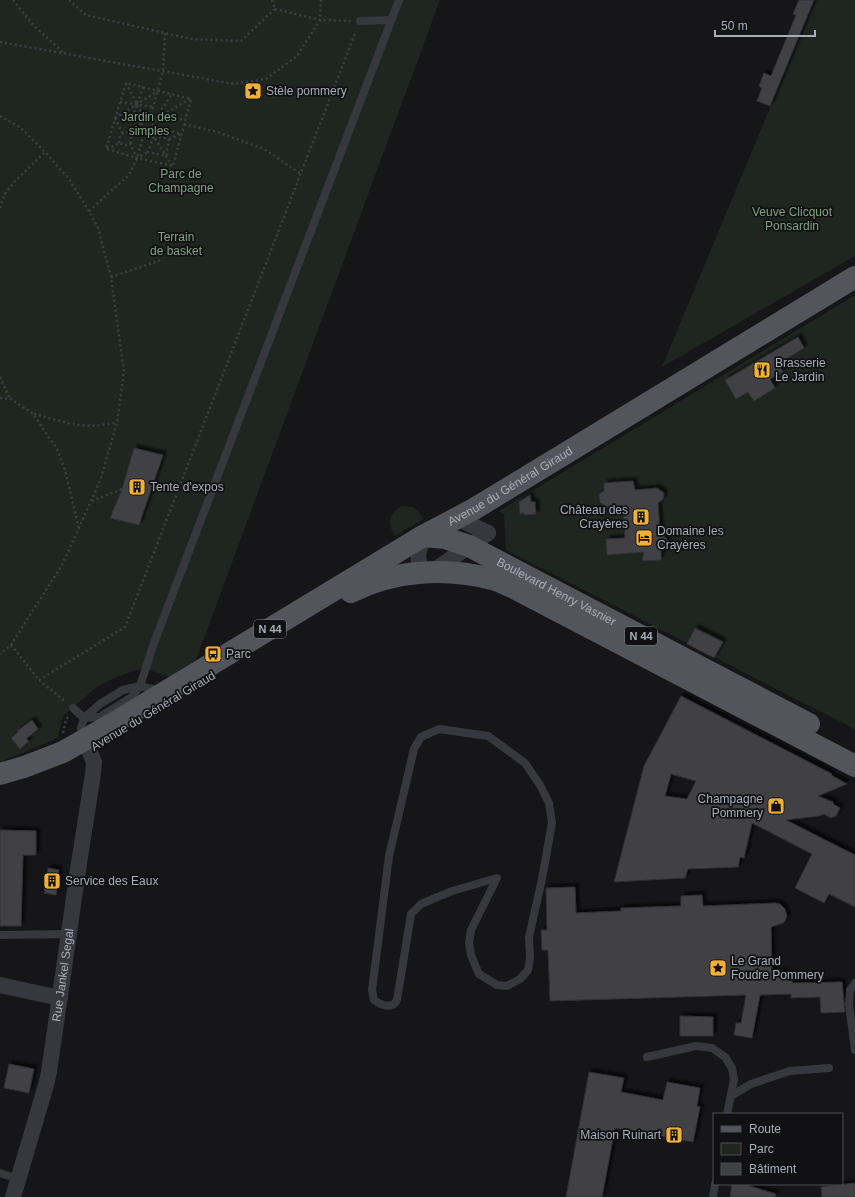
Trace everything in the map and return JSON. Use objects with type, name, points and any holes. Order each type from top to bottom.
[{"type":"main road","name":"Avenue du Général Giraud","points":[[0,786],[29,777],[68,761],[94,730],[165,692],[423,536],[457,518],[855,277]]},
{"type":"main road","name":"Boulevard Henry Vasnier","points":[[423,536],[445,538],[469,546],[855,749]]},
{"type":"main road","name":"Avenue du Général Giraud","points":[[94,730],[359,588],[380,580],[426,572]]},
{"type":"main road","name":"Boulevard Henry Vasnier","points":[[426,572],[453,572],[477,576],[493,579],[514,588],[855,766]]},
{"type":"main road","name":"N 44","points":[[0,774],[64,752],[94,730]]},
{"type":"street","points":[[423,536],[418,555],[426,572],[469,546],[488,532],[457,518]]},
{"type":"street","name":"Rue Jankel Segal","points":[[13,1197],[46,1085],[93,774],[94,730]]},
{"type":"street","points":[[0,985],[60,998]]},
{"type":"lane","points":[[74,709],[94,730],[132,697],[140,686],[154,643],[398,0]]},
{"type":"lane","points":[[360,21],[391,20]]},
{"type":"lane","name":"Avenue du Général Giraud","points":[[94,730],[100,704],[123,690],[140,686],[165,692]]},
{"type":"lane","points":[[439,729],[488,736],[525,763],[550,803],[552,823],[542,879],[528,937],[530,958],[528,970],[520,979],[506,986],[497,985],[479,974],[471,955],[469,943],[471,930],[497,878],[446,894],[421,904],[411,914],[396,1003],[389,1006],[381,1005],[374,1000],[372,990],[389,856],[414,749],[421,737],[439,729]]},
{"type":"lane","points":[[0,935],[69,934]]},
{"type":"lane","points":[[855,983],[850,990],[849,1004],[855,1050]]},
{"type":"lane","points":[[647,1057],[696,1046],[712,1048],[726,1057],[732,1068],[734,1080],[728,1113]]},
{"type":"lane","points":[[731,1096],[751,1084],[790,1071],[829,1068]]},
{"type":"lane","points":[[0,1173],[18,1179]]},
{"type":"lane","points":[[713,1197],[715,1185]]},
{"type":"path","points":[[12,0],[34,26],[64,53]]},
{"type":"path","points":[[69,0],[86,15],[190,39],[241,41],[275,9]]},
{"type":"path","points":[[272,0],[275,9]]},
{"type":"path","points":[[0,42],[234,84],[266,79],[297,56],[320,20],[321,0]]},
{"type":"path","points":[[39,680],[125,627],[360,21],[320,20],[275,9]]},
{"type":"path","points":[[150,118],[163,71],[165,33]]},
{"type":"path","points":[[126,83],[191,99]]},
{"type":"path","points":[[106,149],[126,83]]},
{"type":"path","points":[[126,83],[144,118]]},
{"type":"path","points":[[131,122],[143,87]]},
{"type":"path","points":[[115,118],[158,91]]},
{"type":"path","points":[[89,211],[129,175],[137,158],[144,133],[150,130],[153,126],[154,120],[172,94]]},
{"type":"path","points":[[173,166],[191,99]]},
{"type":"path","points":[[154,120],[191,99]]},
{"type":"path","points":[[120,102],[154,107]]},
{"type":"path","points":[[0,116],[21,128],[69,179],[98,228],[111,277],[124,372],[117,423],[100,481],[62,565],[11,645],[0,654]]},
{"type":"path","points":[[115,118],[141,124]]},
{"type":"path","points":[[115,118],[123,134]]},
{"type":"path","points":[[144,118],[154,120],[186,119]]},
{"type":"path","points":[[119,143],[120,135],[124,132],[131,134],[140,128],[144,118]]},
{"type":"path","points":[[184,124],[217,132],[264,149],[301,174]]},
{"type":"path","points":[[153,126],[182,134]]},
{"type":"path","points":[[140,128],[144,133]]},
{"type":"path","points":[[150,130],[173,166]]},
{"type":"path","points":[[131,134],[130,143],[137,158]]},
{"type":"path","points":[[154,136],[169,139],[182,134]]},
{"type":"path","points":[[137,158],[148,152],[154,136]]},
{"type":"path","points":[[166,156],[169,139]]},
{"type":"path","points":[[106,149],[119,143],[126,145],[130,143]]},
{"type":"path","points":[[106,149],[173,166]]},
{"type":"path","points":[[0,208],[4,195],[15,181],[45,152]]},
{"type":"path","points":[[148,152],[166,156]]},
{"type":"path","points":[[111,277],[161,260]]},
{"type":"path","points":[[0,377],[11,399]]},
{"type":"path","points":[[0,398],[11,399],[33,414],[71,424],[92,426],[117,423]]},
{"type":"path","points":[[33,414],[57,449],[65,470],[78,529]]},
{"type":"path","points":[[91,501],[122,489]]},
{"type":"path","points":[[11,645],[39,680],[74,709],[66,719],[62,738]]},
{"type":"green space","name":"Parc de Champagne","points":[[0,0],[440,0],[196,660],[169,677],[146,669],[136,670],[98,686],[63,716],[58,738],[0,762]]},
{"type":"green space","name":"Veuve Clicquot Ponsardin","points":[[815,0],[855,0],[855,256],[662,367]]},
{"type":"green space","points":[[855,295],[855,729],[506,550],[504,514],[499,511]]},
{"type":"green space","points":[[402,506],[410,506],[415,508],[424,519],[395,536],[392,531],[390,519],[394,512]]},
{"type":"building","points":[[799,0],[814,0],[770,106],[757,101],[762,88],[759,86],[764,73],[771,76],[796,15],[793,14]]},
{"type":"building","name":"Brasserie Le Jardin","points":[[798,337],[804,348],[778,364],[783,372],[770,379],[775,388],[754,401],[748,392],[736,399],[725,380]]},
{"type":"building","name":"Tente d'expos","points":[[134,448],[163,455],[139,525],[110,518],[122,489]]},
{"type":"building","name":"Château des Crayères","points":[[633,481],[635,490],[657,488],[664,493],[663,499],[658,503],[660,533],[668,541],[667,545],[661,550],[661,560],[642,561],[644,552],[607,555],[606,539],[625,538],[623,506],[606,507],[600,502],[599,494],[604,491],[604,483]]},
{"type":"building","points":[[530,495],[531,502],[535,502],[536,514],[520,514],[519,502]]},
{"type":"building","points":[[695,628],[723,642],[714,658],[687,644]]},
{"type":"building","points":[[681,696],[832,774],[831,775],[847,784],[818,796],[833,802],[833,804],[840,808],[836,816],[831,818],[824,814],[786,820],[855,855],[855,907],[829,894],[824,903],[795,888],[812,854],[752,823],[744,858],[740,857],[738,867],[688,869],[685,878],[614,882],[644,766]],"holes":[[[671,774],[696,781],[687,799],[665,796]]]},
{"type":"building","points":[[32,720],[38,729],[26,739],[29,741],[20,749],[11,738],[18,732],[17,731]]},
{"type":"building","points":[[0,830],[36,831],[36,855],[23,855],[21,926],[0,926]]},
{"type":"building","name":"Service des Eaux","points":[[48,868],[59,870],[57,876],[59,876],[56,895],[44,893]]},
{"type":"building","points":[[575,887],[576,913],[621,911],[621,908],[681,906],[681,896],[702,895],[703,906],[780,904],[785,909],[787,916],[783,923],[771,927],[772,971],[787,974],[793,983],[842,982],[845,1012],[821,1013],[820,997],[791,998],[791,994],[760,995],[752,1038],[734,1035],[736,1023],[741,1023],[746,995],[550,1001],[548,950],[542,950],[541,930],[547,930],[546,888]]},
{"type":"building","points":[[680,1016],[713,1017],[713,1036],[680,1036]]},
{"type":"building","points":[[9,1064],[34,1069],[29,1093],[4,1088]]},
{"type":"building","name":"Maison Ruinart","points":[[589,1072],[624,1078],[621,1092],[663,1100],[667,1082],[700,1088],[697,1106],[700,1107],[693,1142],[615,1128],[602,1197],[566,1197]]},
{"type":"building","points":[[855,1183],[855,1197],[822,1197],[821,1187]]},
{"type":"building","points":[[732,1185],[748,1185],[776,1194],[775,1197],[730,1197]]},
{"type":"place","name":"Stèle pommery","points":[[253,91]]},
{"type":"place","name":"Brasserie Le Jardin","points":[[762,370]]},
{"type":"place","name":"Tente d'expos","points":[[137,487]]},
{"type":"place","name":"Château des Crayères","points":[[641,517]]},
{"type":"place","name":"Domaine les Crayères","points":[[644,538]]},
{"type":"place","name":"Parc","points":[[213,654]]},
{"type":"place","name":"Champagne Pommery","points":[[776,806]]},
{"type":"place","name":"Service des Eaux","points":[[52,881]]},
{"type":"place","name":"Le Grand Foudre Pommery","points":[[718,968]]},
{"type":"place","name":"Maison Ruinart","points":[[674,1135]]},
{"type":"park label","name":"Jardin des simples","points":[[149,124]]},
{"type":"park label","name":"Terrain de basket","points":[[176,244]]}]
